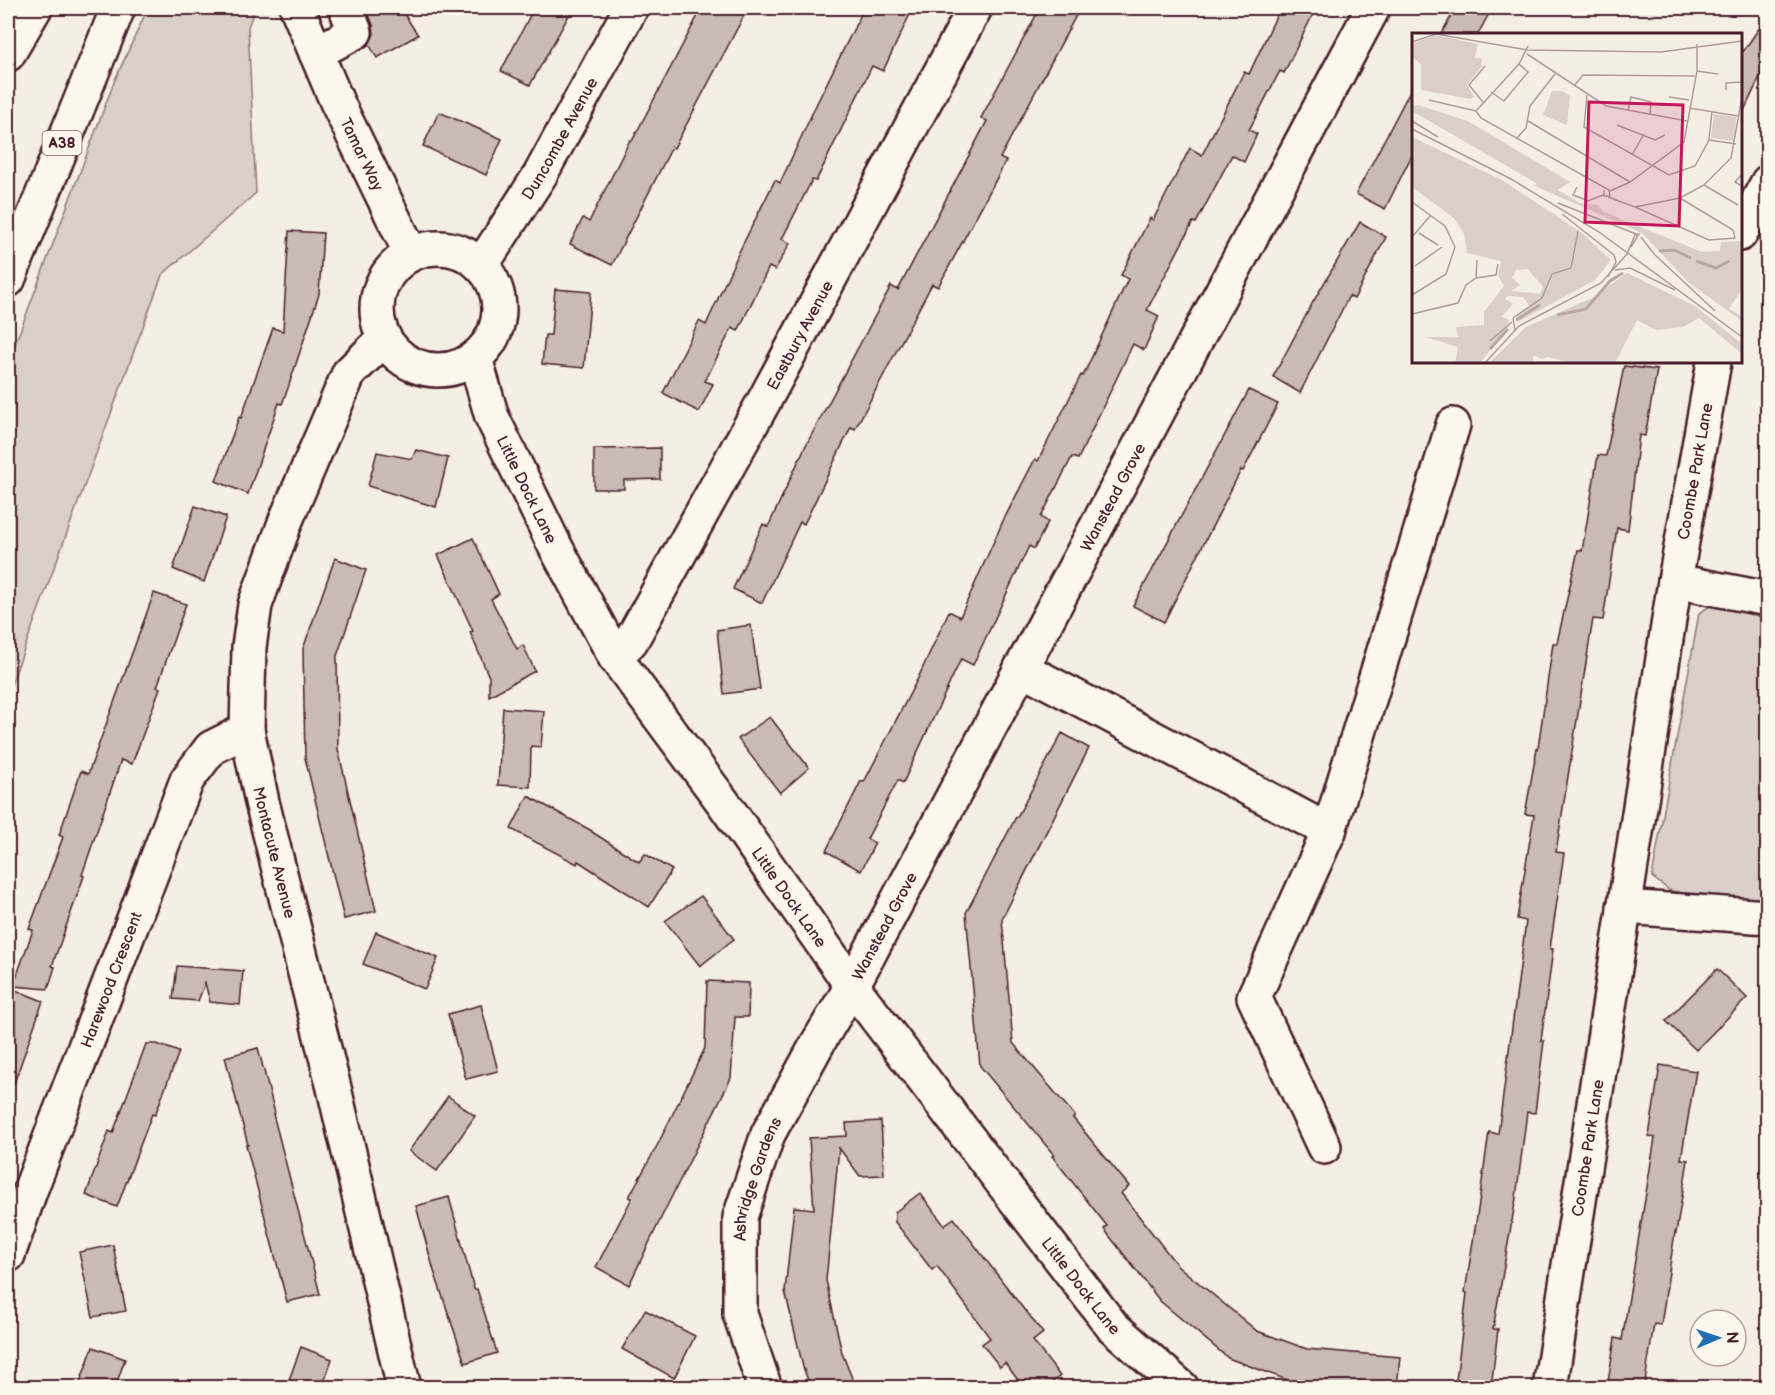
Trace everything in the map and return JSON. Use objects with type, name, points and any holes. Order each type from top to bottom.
[{"type":"main road","points":[[8,54],[35,8]]},
{"type":"main road","name":"A38","points":[[8,280],[118,8]]},
{"type":"main road","name":"Tamar Way","points":[[297,8],[336,102],[411,254]]},
{"type":"main road","points":[[316,53],[355,32],[346,8]]},
{"type":"main road","name":"Duncombe Avenue","points":[[481,266],[540,175],[631,8]]},
{"type":"main road","name":"Eastbury Avenue","points":[[615,657],[631,641],[764,401],[975,8]]},
{"type":"main road","name":"Wanstead Grove","points":[[852,986],[1373,8]]},
{"type":"main road","points":[[1742,230],[1767,182]]},
{"type":"main road","points":[[438,248],[462,253],[481,266],[496,291],[498,319],[490,342],[475,358],[450,369],[421,368],[397,356],[384,339],[376,315],[381,286],[391,269],[411,254],[438,248]]},
{"type":"main road","name":"Montacute Avenue","points":[[384,339],[349,373],[286,520],[255,605],[249,647],[247,730],[262,802],[334,1088],[404,1388]]},
{"type":"main road","name":"Little Dock Lane","points":[[475,358],[492,417],[555,546],[615,657],[725,806],[852,986],[1112,1326],[1182,1388]]},
{"type":"main road","name":"Coombe Park Lane","points":[[1550,1388],[1675,582],[1714,363]]},
{"type":"main road","points":[[1324,1147],[1254,997],[1329,831],[1453,425]]},
{"type":"main road","points":[[1675,582],[1767,599]]},
{"type":"main road","points":[[1021,668],[1329,831]]},
{"type":"main road","name":"Harewood Crescent","points":[[8,1255],[30,1191],[187,780],[211,748],[247,730]]},
{"type":"main road","points":[[1624,907],[1767,917]]},
{"type":"main road","name":"Ashridge Gardens","points":[[765,1388],[740,1314],[740,1217],[768,1134],[852,986]]},
{"type":"shaded area","points":[[148,8],[255,8],[248,27],[256,193],[162,275],[8,693],[8,363],[114,82]]},
{"type":"shaded area","points":[[1715,603],[1767,611],[1767,908],[1725,904],[1669,890],[1652,877],[1699,613]]},
{"type":"building","points":[[366,8],[400,8],[418,35],[377,58],[369,44],[374,34]]},
{"type":"building","points":[[534,8],[573,8],[530,85],[501,71]]},
{"type":"building","points":[[702,8],[748,8],[674,148],[672,147],[612,265],[570,244],[583,218],[589,222],[630,140],[632,141]]},
{"type":"building","points":[[864,8],[913,8],[883,71],[872,66],[816,181],[812,180],[782,239],[790,243],[775,270],[769,267],[738,331],[732,328],[705,381],[713,384],[699,412],[663,393],[699,321],[706,325],[739,252],[775,180],[780,183]]},
{"type":"building","points":[[1040,8],[1080,8],[1000,158],[1006,161],[938,287],[932,284],[855,429],[851,427],[804,524],[800,522],[762,603],[733,589],[763,524],[768,527],[805,447],[891,286],[898,290],[987,121],[981,118]]},
{"type":"building","points":[[1280,8],[1316,8],[1284,73],[1280,71],[1249,130],[1257,134],[1244,162],[1232,155],[1196,223],[1193,222],[1147,310],[1159,316],[1144,350],[1133,344],[1078,459],[1072,457],[1041,517],[1048,522],[1034,549],[1029,546],[973,665],[961,659],[903,783],[898,780],[867,839],[875,843],[861,871],[826,851],[861,781],[864,782],[919,676],[949,611],[960,617],[1003,521],[1035,459],[1038,461],[1081,375],[1083,376],[1128,279],[1121,275],[1150,218],[1153,220],[1190,148],[1202,155],[1244,72],[1249,74]]},
{"type":"building","points":[[1456,8],[1492,8],[1479,33],[1442,33]]},
{"type":"building","points":[[1767,17],[1767,62],[1742,115],[1742,53]]},
{"type":"building","points":[[1412,87],[1412,155],[1385,209],[1356,194]]},
{"type":"building","points":[[439,112],[502,139],[486,175],[423,146]]},
{"type":"building","points":[[1360,222],[1386,237],[1354,299],[1349,296],[1300,393],[1273,377],[1313,302]]},
{"type":"building","points":[[289,231],[323,233],[319,294],[288,388],[282,404],[279,403],[248,494],[216,481],[273,328],[283,331]]},
{"type":"building","points":[[555,289],[591,292],[584,368],[542,364],[545,335],[551,335]]},
{"type":"building","points":[[1624,366],[1657,370],[1645,436],[1639,435],[1628,530],[1617,528],[1603,620],[1593,619],[1556,852],[1564,853],[1550,949],[1553,949],[1541,1041],[1544,1041],[1535,1113],[1527,1112],[1516,1198],[1493,1329],[1498,1329],[1491,1388],[1455,1388],[1467,1293],[1465,1292],[1489,1132],[1498,1134],[1526,921],[1517,919],[1534,815],[1525,814],[1538,748],[1553,643],[1557,643],[1578,550],[1582,551],[1598,455],[1606,456]]},
{"type":"building","points":[[1249,390],[1278,404],[1243,471],[1241,470],[1164,622],[1133,606]]},
{"type":"building","points":[[660,448],[660,479],[624,480],[624,489],[594,489],[594,449]]},
{"type":"building","points":[[416,450],[448,458],[436,507],[368,486],[377,452],[412,459]]},
{"type":"building","points":[[195,506],[226,517],[204,582],[173,569]]},
{"type":"building","points":[[473,538],[499,594],[491,599],[517,649],[523,645],[535,671],[489,696],[489,677],[470,632],[473,631],[438,555]]},
{"type":"building","points":[[335,558],[366,570],[337,656],[338,749],[376,911],[344,919],[305,758],[303,649]]},
{"type":"building","points":[[154,593],[186,604],[157,687],[160,688],[132,764],[121,760],[52,966],[55,967],[48,989],[13,986],[33,930],[29,929],[63,837],[59,835],[81,771],[88,774]]},
{"type":"building","points":[[751,625],[760,689],[724,694],[717,630]]},
{"type":"building","points":[[503,708],[544,711],[541,747],[531,746],[530,787],[498,785]]},
{"type":"building","points":[[770,717],[809,768],[780,793],[738,739]]},
{"type":"building","points":[[1062,733],[1089,748],[1002,919],[1013,1043],[1075,1116],[1073,1118],[1129,1186],[1121,1193],[1177,1265],[1257,1331],[1307,1349],[1400,1357],[1397,1388],[1309,1388],[1228,1358],[1160,1301],[1104,1229],[1107,1226],[1052,1156],[1054,1155],[980,1066],[966,913]]},
{"type":"building","points":[[528,796],[592,831],[639,862],[645,854],[672,870],[649,907],[578,861],[577,864],[511,829]]},
{"type":"building","points":[[701,896],[734,939],[700,966],[665,921]]},
{"type":"building","points":[[376,932],[438,958],[425,989],[363,964]]},
{"type":"building","points":[[177,966],[243,971],[240,1005],[210,1002],[205,983],[198,1001],[173,999]]},
{"type":"building","points":[[1717,969],[1747,998],[1696,1050],[1666,1021]]},
{"type":"building","points":[[707,981],[749,983],[748,1017],[735,1017],[731,1078],[629,1285],[596,1267],[705,1048]]},
{"type":"building","points":[[8,987],[43,1001],[11,1092],[8,1091]]},
{"type":"building","points":[[481,1005],[498,1071],[466,1079],[448,1014]]},
{"type":"building","points":[[146,1044],[157,1044],[179,1052],[155,1115],[152,1114],[117,1207],[86,1195],[109,1131],[113,1133]]},
{"type":"building","points":[[258,1048],[320,1294],[287,1302],[225,1057]]},
{"type":"building","points":[[1660,1065],[1696,1071],[1681,1159],[1688,1160],[1661,1325],[1654,1324],[1644,1388],[1607,1388],[1615,1338],[1622,1340],[1655,1138],[1649,1136]]},
{"type":"building","points":[[448,1096],[475,1116],[437,1171],[409,1151]]},
{"type":"building","points":[[881,1121],[884,1175],[860,1176],[839,1148],[826,1280],[842,1353],[856,1388],[811,1388],[803,1367],[785,1291],[794,1207],[814,1209],[809,1138],[847,1136],[846,1123]]},
{"type":"building","points":[[920,1193],[944,1225],[954,1218],[1043,1333],[1033,1341],[1060,1376],[1045,1388],[1024,1388],[1005,1363],[1000,1367],[982,1344],[990,1338],[937,1266],[932,1270],[895,1222],[895,1212]]},
{"type":"building","points":[[449,1197],[474,1289],[477,1289],[497,1353],[465,1363],[434,1271],[416,1206]]},
{"type":"building","points":[[113,1245],[126,1311],[93,1317],[79,1252]]},
{"type":"building","points":[[645,1310],[695,1336],[674,1378],[622,1349]]},
{"type":"building","points":[[93,1347],[125,1359],[115,1388],[78,1388]]},
{"type":"building","points":[[301,1347],[332,1359],[322,1388],[286,1388]]}]
